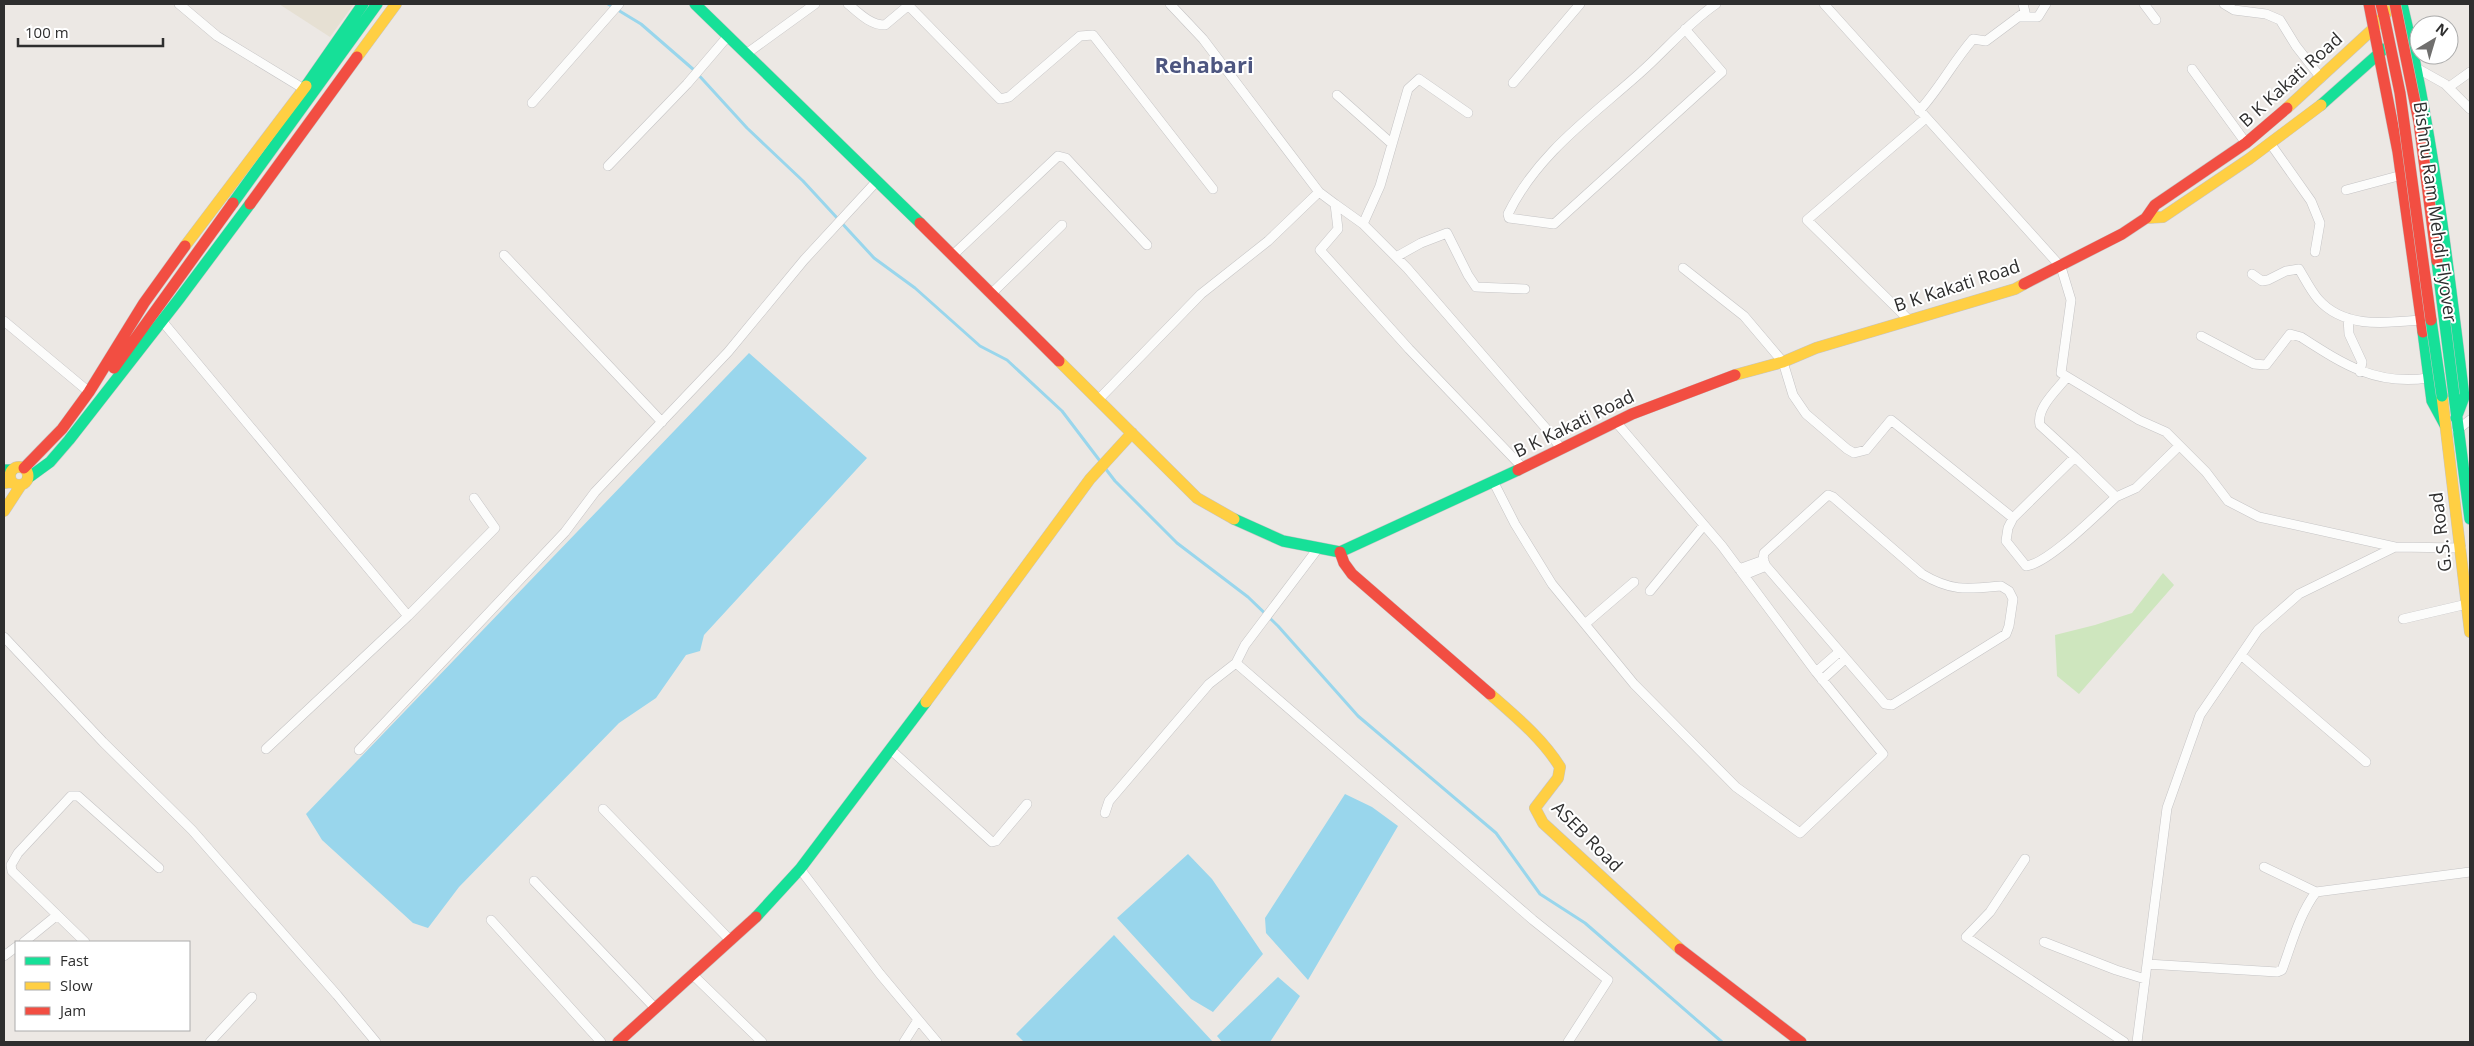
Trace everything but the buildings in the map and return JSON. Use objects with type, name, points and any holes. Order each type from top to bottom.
[{"type":"main road","points":[[4,511],[18,479],[62,429],[89,392],[173,262],[304,89],[363,4]]},
{"type":"main road","points":[[100,374],[113,369],[377,4]]},
{"type":"main road","points":[[18,479],[40,471],[58,453],[162,321],[396,4]]},
{"type":"main road","points":[[694,4],[952,255],[1197,498],[1237,523],[1289,544],[1316,551],[1340,552]]},
{"type":"main road","points":[[2369,4],[2404,188],[2432,401],[2453,425],[2464,397],[2437,182],[2418,68],[2402,4]]},
{"type":"main road","name":"Bishnu Ram Mehdi Flyover","points":[[2381,4],[2400,93],[2442,396],[2453,425]]},
{"type":"main road","name":"B K Kakati Road","points":[[1340,552],[1523,468],[1616,422],[1725,378],[1783,362],[1816,348],[2015,289],[2061,267],[2122,234],[2146,218],[2155,205],[2246,143],[2321,78],[2374,28],[2395,4]]},
{"type":"main road","name":"Bishnu Ram Mehdi Flyover","points":[[2395,4],[2419,122],[2454,395],[2453,425]]},
{"type":"main road","points":[[2146,218],[2163,217],[2314,110],[2380,54],[2392,41],[2406,18],[2409,4]]},
{"type":"main road","points":[[2401,170],[2433,159]]},
{"type":"main road","points":[[2404,188],[2437,182]]},
{"type":"main road","points":[[113,369],[114,382]]},
{"type":"main road","name":"G.S. Road","points":[[2453,425],[2468,494],[2470,520]]},
{"type":"main road","name":"G.S. Road","points":[[2453,425],[2461,548],[2470,632]]},
{"type":"main road","points":[[618,1042],[760,913],[800,869],[891,750],[1090,479],[1117,447],[1132,434]]},
{"type":"main road","points":[[8,470],[18,467],[18,479]]},
{"type":"main road","name":"ASEB Road","points":[[1340,552],[1344,564],[1352,574],[1526,725],[1555,755],[1561,769],[1558,778],[1535,808],[1543,823],[1649,923],[1702,968],[1801,1042]]},
{"type":"street","points":[[179,4],[217,36],[304,89]]},
{"type":"street","points":[[532,103],[619,4]]},
{"type":"street","points":[[746,54],[815,4]]},
{"type":"street","points":[[848,4],[869,20],[881,25],[885,25],[909,4],[1000,99],[1009,97],[1080,36],[1092,35],[1213,189]]},
{"type":"street","points":[[1170,4],[1203,39],[1319,192],[1363,224],[1396,257],[1550,433],[1561,449]]},
{"type":"street","points":[[1512,84],[1580,4]]},
{"type":"street","points":[[1685,28],[1722,72],[1554,224],[1509,218],[1508,214],[1517,194],[1534,172],[1580,125],[1642,72],[1685,28],[1716,4]]},
{"type":"street","points":[[1824,4],[1922,115],[2061,267],[2071,300],[2061,373],[2140,420],[2166,432],[2206,472],[2228,500],[2259,517],[2395,547],[2461,548]]},
{"type":"street","points":[[1909,320],[1807,220],[1922,115],[1960,54],[1973,39],[1986,42],[2025,12],[2023,4]]},
{"type":"street","points":[[2018,17],[2038,17],[2046,4]]},
{"type":"street","points":[[2144,4],[2156,20]]},
{"type":"street","points":[[2224,4],[2234,10],[2266,14],[2280,20],[2296,46],[2321,78]]},
{"type":"street","points":[[608,166],[687,84],[728,36]]},
{"type":"street","points":[[2380,54],[2418,68],[2449,87],[2470,109]]},
{"type":"street","points":[[2192,69],[2246,143]]},
{"type":"street","points":[[2449,87],[2470,72]]},
{"type":"street","points":[[1363,224],[1380,186],[1408,89],[1419,79],[1468,113]]},
{"type":"street","points":[[1337,95],[1391,143]]},
{"type":"street","points":[[2270,143],[2311,201],[2320,223],[2315,252]]},
{"type":"street","points":[[952,255],[1058,156],[1066,158],[1147,245]]},
{"type":"street","points":[[2346,190],[2401,170]]},
{"type":"street","points":[[359,750],[565,532],[596,492],[728,352],[844,216],[876,182]]},
{"type":"street","points":[[1098,400],[1200,294],[1268,242],[1319,192]]},
{"type":"street","points":[[1335,204],[1338,229],[1320,250],[1409,349],[1523,468]]},
{"type":"street","points":[[991,294],[1062,225]]},
{"type":"street","points":[[1396,257],[1421,243],[1447,233],[1468,276],[1476,287],[1525,289]]},
{"type":"street","points":[[504,255],[662,422]]},
{"type":"street","points":[[1683,268],[1744,316],[1783,362],[1793,395],[1806,414],[1847,449],[1854,453],[1866,450],[1891,420],[2014,518]]},
{"type":"street","points":[[2252,274],[2262,281],[2286,271],[2299,269],[2319,300],[2340,316],[2367,323],[2421,320]]},
{"type":"street","points":[[2348,318],[2350,334],[2362,362],[2360,372]]},
{"type":"street","points":[[4,320],[89,392]]},
{"type":"street","points":[[162,321],[408,616]]},
{"type":"street","points":[[2201,336],[2254,364],[2266,365],[2290,334],[2301,337],[2360,372],[2406,382],[2428,378]]},
{"type":"street","points":[[2067,377],[2041,411],[2040,425],[2116,497]]},
{"type":"street","points":[[2453,425],[2470,420]]},
{"type":"street","points":[[1493,482],[1515,524],[1552,584],[1634,684],[1736,787],[1800,833],[1883,754],[1819,676],[1742,572],[1616,422]]},
{"type":"street","points":[[2075,457],[2014,518],[2008,528],[2006,541],[2026,566],[2033,565],[2048,556],[2116,497],[2136,488],[2179,446]]},
{"type":"street","points":[[1828,495],[1833,497],[1922,574],[1938,584],[1958,590],[2001,586],[2009,592],[2013,599],[2006,634],[1892,705],[1885,704],[1842,655],[1765,563],[1764,553],[1828,495]]},
{"type":"street","points":[[266,749],[408,616],[496,528],[474,498]]},
{"type":"street","points":[[1650,591],[1704,525]]},
{"type":"street","points":[[2137,1042],[2167,808],[2200,715],[2258,630],[2299,594],[2321,585],[2395,547]]},
{"type":"street","points":[[1105,813],[1109,801],[1209,684],[1236,663],[1245,645],[1316,551]]},
{"type":"street","points":[[1742,572],[1765,563]]},
{"type":"street","points":[[1585,624],[1634,582]]},
{"type":"street","points":[[2403,619],[2467,604]]},
{"type":"street","points":[[4,637],[103,742],[192,830],[376,1042]]},
{"type":"street","points":[[1819,676],[1842,655]]},
{"type":"street","points":[[2241,655],[2366,762]]},
{"type":"street","points":[[1236,663],[1533,920],[1608,980],[1568,1042]]},
{"type":"street","points":[[891,750],[992,842],[996,841],[1027,804]]},
{"type":"street","points":[[84,941],[56,916],[12,870],[11,865],[18,853],[71,796],[78,796],[159,868]]},
{"type":"street","points":[[602,809],[730,940]]},
{"type":"street","points":[[2025,859],[1990,912],[1966,937],[2124,1042]]},
{"type":"street","points":[[2264,867],[2316,892],[2470,872]]},
{"type":"street","points":[[800,869],[937,1042]]},
{"type":"street","points":[[534,881],[655,1008]]},
{"type":"street","points":[[2147,964],[2280,971],[2309,901],[2316,892]]},
{"type":"street","points":[[25,941],[56,916]]},
{"type":"street","points":[[491,920],[600,1042]]},
{"type":"street","points":[[2044,942],[2116,970],[2145,979]]},
{"type":"street","points":[[4,956],[15,948]]},
{"type":"street","points":[[692,974],[762,1042]]},
{"type":"street","points":[[210,1042],[252,997]]},
{"type":"street","points":[[904,1042],[918,1020]]},
{"type":"shaded area","points":[[279,4],[354,4],[330,37]]},
{"type":"green space","points":[[2163,573],[2174,585],[2079,694],[2057,676],[2055,635],[2132,613]]},
{"type":"water","points":[[749,353],[867,458],[704,635],[700,651],[686,655],[656,698],[619,723],[459,887],[428,928],[413,923],[322,840],[306,814]]},
{"type":"water","points":[[1345,794],[1372,807],[1398,826],[1308,980],[1266,933],[1265,918]]},
{"type":"water","points":[[1188,854],[1212,879],[1263,954],[1213,1012],[1191,999],[1117,918]]},
{"type":"water","points":[[1114,935],[1213,1042],[1024,1042],[1016,1034]]},
{"type":"water","points":[[1278,977],[1300,996],[1270,1042],[1222,1042],[1217,1036]]},
{"type":"waterway","points":[[608,4],[641,24],[694,70],[747,128],[803,181],[874,258],[915,288],[980,346],[1007,360],[1062,411],[1100,461]]},
{"type":"waterway","points":[[1105,468],[1115,481],[1177,543],[1248,597],[1278,626],[1358,716],[1496,833],[1540,894],[1585,923],[1722,1042]]},
{"type":"traffic: fast","points":[[306,86],[363,4]]},
{"type":"traffic: fast","points":[[233,203],[377,4]]},
{"type":"traffic: fast","points":[[695,4],[920,223]]},
{"type":"traffic: fast","points":[[2402,4],[2423,102],[2446,249],[2464,397],[2456,418]]},
{"type":"traffic: fast","points":[[2321,105],[2384,49]]},
{"type":"traffic: fast","points":[[28,478],[50,462],[69,440],[250,204]]},
{"type":"traffic: fast","points":[[2437,261],[2454,395]]},
{"type":"traffic: fast","points":[[2431,320],[2442,396]]},
{"type":"traffic: fast","points":[[2423,332],[2432,401],[2445,425]]},
{"type":"traffic: fast","points":[[2454,395],[2470,519]]},
{"type":"traffic: fast","points":[[4,470],[12,470]]},
{"type":"traffic: fast","points":[[1234,519],[1283,541],[1340,552],[1518,470]]},
{"type":"traffic: fast","points":[[756,917],[800,869],[926,702]]},
{"type":"traffic: slow","points":[[357,57],[396,4]]},
{"type":"traffic: slow","points":[[2287,108],[2374,28],[2388,11]]},
{"type":"traffic: slow","points":[[185,246],[306,86]]},
{"type":"traffic: slow","points":[[2146,218],[2163,217],[2249,159],[2321,105]]},
{"type":"traffic: slow","points":[[1735,375],[1783,362],[1816,348],[2015,289],[2024,284]]},
{"type":"traffic: slow","points":[[1059,361],[1197,498],[1234,519]]},
{"type":"traffic: slow","points":[[2442,396],[2470,632]]},
{"type":"traffic: slow","points":[[926,702],[1090,479],[1132,433]]},
{"type":"traffic: slow","points":[[19,467],[27,472],[28,476],[23,484],[19,485],[11,480],[10,476],[15,468],[19,467]]},
{"type":"traffic: slow","points":[[4,483],[12,482]]},
{"type":"traffic: slow","points":[[4,511],[21,485]]},
{"type":"traffic: slow","points":[[1490,694],[1537,737],[1560,767],[1558,778],[1535,808],[1543,823],[1680,949]]},
{"type":"traffic: jam","points":[[2369,4],[2398,152],[2423,332]]},
{"type":"traffic: jam","points":[[2381,4],[2384,16]]},
{"type":"traffic: jam","points":[[2395,4],[2419,122],[2437,261]]},
{"type":"traffic: jam","points":[[2384,16],[2400,93],[2431,320]]},
{"type":"traffic: jam","points":[[250,204],[357,57]]},
{"type":"traffic: jam","points":[[2024,284],[2122,234],[2146,218],[2155,205],[2246,143],[2287,108]]},
{"type":"traffic: jam","points":[[114,368],[233,203]]},
{"type":"traffic: jam","points":[[920,223],[1059,361]]},
{"type":"traffic: jam","points":[[24,468],[62,429],[89,392],[144,303],[185,246]]},
{"type":"traffic: jam","points":[[1518,470],[1632,414],[1735,375]]},
{"type":"traffic: jam","points":[[1340,552],[1344,563],[1352,574],[1490,694]]},
{"type":"traffic: jam","points":[[618,1042],[756,917]]},
{"type":"traffic: jam","points":[[1680,949],[1801,1042]]},
{"type":"district","name":"Rehabari","points":[[1204,65]]}]
